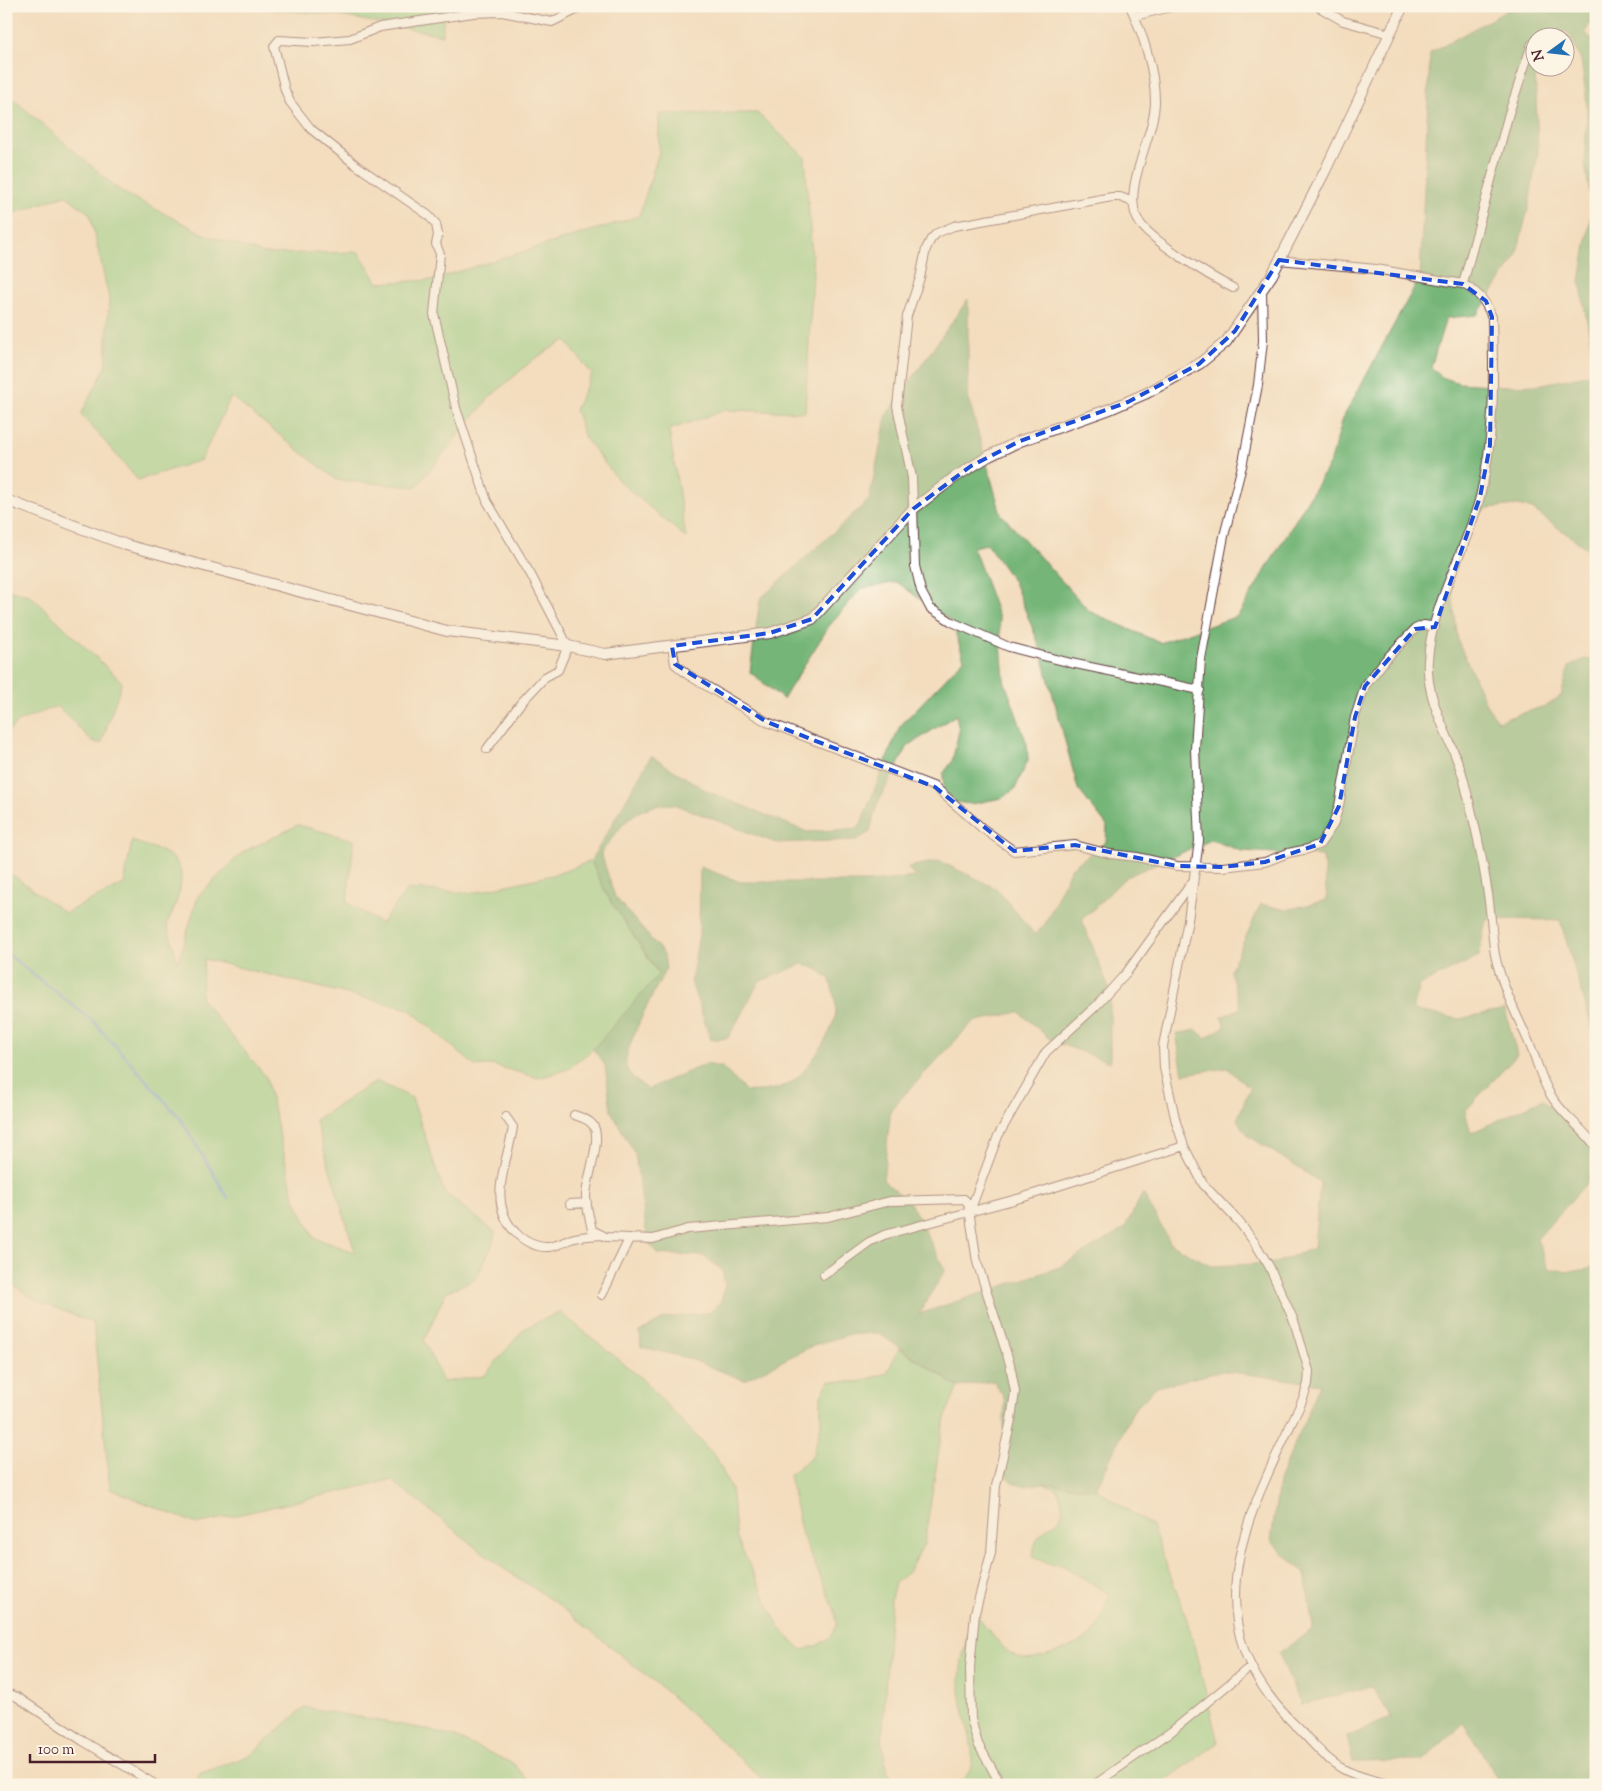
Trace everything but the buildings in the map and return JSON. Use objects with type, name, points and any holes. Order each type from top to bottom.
[{"type":"street","points":[[479,6],[489,12]]},
{"type":"street","points":[[568,646],[531,575],[487,501],[456,408],[434,314],[440,254],[436,244],[438,234],[436,224],[428,215],[356,165],[311,129],[290,102],[285,90],[274,46],[279,40],[313,42],[350,39],[380,28],[489,12],[515,14],[552,22],[584,6]]},
{"type":"street","points":[[1130,6],[1135,16],[1150,66],[1155,101],[1151,131],[1134,190],[1134,202],[1138,221],[1155,238],[1204,272],[1233,288]]},
{"type":"street","points":[[1135,16],[1175,6]]},
{"type":"street","points":[[1318,6],[1342,21],[1390,34]]},
{"type":"street","points":[[6,500],[126,545],[447,631],[568,646],[605,654],[770,633],[812,619],[914,510],[948,482],[1003,448],[1128,402],[1200,364],[1226,342],[1262,290],[1279,260],[1403,6]]},
{"type":"street","points":[[1462,284],[1509,113],[1524,68]]},
{"type":"street","points":[[1134,202],[1120,197],[1112,197],[954,226],[937,233],[931,239],[907,316],[897,406],[912,478],[915,566],[921,592],[930,608],[952,622],[1009,647],[1071,663],[1200,690]]},
{"type":"street","points":[[1279,260],[1376,269],[1462,284],[1475,291],[1486,301],[1492,317],[1490,445],[1480,497],[1443,596],[1435,627],[1428,660],[1430,687],[1438,716],[1457,760],[1473,820],[1487,891],[1496,956],[1503,984],[1551,1097],[1566,1116],[1587,1134],[1596,1147]]},
{"type":"street","points":[[1262,290],[1263,341],[1258,385],[1243,462],[1224,536],[1202,659],[1195,749],[1199,840],[1196,867],[1163,1046],[1164,1068],[1176,1122],[1184,1146],[1203,1184],[1239,1222],[1269,1266],[1294,1321],[1309,1371],[1308,1384],[1303,1399],[1256,1502],[1238,1554],[1235,1599],[1238,1632],[1251,1666],[1272,1702],[1319,1750],[1343,1769],[1390,1785]]},
{"type":"street","points":[[672,646],[675,664],[688,675],[767,722],[935,787],[982,828],[1014,851],[1075,844],[1110,854],[1137,857],[1177,866],[1223,867],[1266,862],[1288,853],[1308,850],[1320,844],[1333,825],[1339,806],[1355,717],[1365,686],[1386,659],[1415,629],[1424,625],[1435,627]]},
{"type":"street","points":[[487,749],[500,728],[539,683],[558,670],[568,646]]},
{"type":"street","points":[[970,1211],[998,1136],[1046,1052],[1096,1006],[1127,972],[1194,878]]},
{"type":"street","points":[[574,1115],[592,1124],[596,1130],[596,1140],[587,1188],[587,1203],[592,1230],[606,1235],[606,1237],[653,1239],[688,1229],[819,1218],[890,1201],[964,1199],[970,1211],[977,1262],[1010,1364],[1015,1392],[1011,1420],[996,1486],[991,1553],[974,1613],[970,1668],[971,1719],[978,1744],[1001,1785]]},
{"type":"street","points":[[506,1117],[513,1127],[499,1196],[501,1209],[512,1229],[525,1240],[549,1247],[589,1236],[606,1235]]},
{"type":"street","points":[[824,1275],[869,1242],[902,1230],[1024,1197],[1184,1146]]},
{"type":"street","points":[[570,1204],[587,1203]]},
{"type":"street","points":[[602,1295],[629,1239]]},
{"type":"street","points":[[1094,1785],[1172,1731],[1251,1666]]},
{"type":"street","points":[[6,1693],[16,1697],[83,1741],[155,1784]]},
{"type":"highlighted area","points":[[1279,260],[1463,284],[1486,301],[1492,317],[1492,410],[1490,445],[1480,497],[1435,627],[1415,629],[1365,686],[1355,717],[1339,806],[1320,844],[1265,862],[1223,867],[1177,866],[1075,845],[1014,851],[935,787],[767,722],[675,664],[672,646],[770,633],[812,619],[913,509],[971,466],[1020,441],[1128,402],[1199,364],[1235,331]]},
{"type":"green space","points":[[231,6],[445,6],[442,35],[336,15]]},
{"type":"green space","points":[[1515,6],[1596,6],[1596,19],[1593,19],[1585,32],[1596,44],[1596,373],[1596,555],[1532,509],[1518,505],[1488,508],[1475,517],[1450,577],[1458,641],[1487,706],[1498,721],[1548,705],[1561,696],[1569,667],[1584,659],[1596,660],[1596,1041],[1560,920],[1486,919],[1479,956],[1420,985],[1413,1010],[1459,1019],[1505,1009],[1517,1055],[1465,1111],[1471,1133],[1543,1099],[1596,1152],[1596,1182],[1590,1179],[1537,1239],[1549,1270],[1584,1271],[1596,1263],[1596,1785],[1502,1785],[1463,1723],[1423,1761],[1353,1762],[1347,1737],[1391,1717],[1372,1686],[1301,1705],[1279,1653],[1313,1629],[1305,1574],[1271,1541],[1279,1481],[1320,1384],[1223,1371],[1156,1387],[1133,1411],[1096,1489],[1043,1483],[1027,1486],[1012,1482],[1002,1471],[1005,1400],[994,1381],[958,1387],[878,1333],[847,1335],[814,1345],[744,1380],[687,1358],[641,1347],[640,1332],[665,1318],[710,1312],[721,1301],[725,1286],[722,1270],[704,1256],[658,1254],[648,1243],[635,1154],[611,1111],[605,1065],[593,1049],[659,974],[608,897],[591,861],[651,756],[707,791],[807,832],[859,828],[900,726],[964,659],[952,622],[897,582],[861,589],[829,626],[783,699],[750,672],[760,599],[869,500],[887,414],[968,299],[968,397],[1001,514],[1089,611],[1160,643],[1238,616],[1331,461],[1343,418],[1420,277],[1430,53]],"holes":[[[1524,28],[1574,28],[1574,45],[1581,60],[1587,104],[1585,164],[1592,208],[1580,281],[1596,373],[1538,385],[1508,386],[1459,383],[1442,377],[1431,367],[1446,318],[1477,315],[1516,257],[1529,205],[1538,151],[1535,78],[1524,78]],[[987,544],[1014,582],[1040,647],[1078,789],[1107,826],[1106,842],[1071,868],[1045,924],[1035,935],[996,888],[939,861],[908,867],[915,877],[870,882],[741,882],[700,867],[699,934],[691,982],[711,1040],[728,1038],[759,982],[802,964],[817,969],[830,979],[836,1006],[835,1018],[813,1060],[792,1082],[776,1089],[746,1091],[722,1067],[706,1064],[648,1089],[629,1073],[626,1066],[626,1058],[635,1033],[666,968],[664,954],[615,897],[601,853],[630,818],[648,808],[674,804],[776,843],[857,840],[870,832],[877,804],[908,746],[956,715],[959,731],[952,762],[943,774],[944,791],[955,802],[971,804],[1002,798],[1015,789],[1028,760],[1027,744],[1004,680],[999,618],[973,547]],[[1211,840],[1242,851],[1323,856],[1327,900],[1287,910],[1261,904],[1230,971],[1241,1008],[1221,1017],[1225,1026],[1206,1038],[1196,1030],[1176,1034],[1183,1074],[1227,1068],[1250,1088],[1237,1120],[1249,1136],[1320,1182],[1314,1248],[1275,1263],[1212,1266],[1171,1244],[1143,1193],[1124,1229],[1060,1267],[919,1314],[945,1270],[911,1204],[883,1180],[891,1109],[973,1022],[1019,1012],[1052,1041],[1110,1062],[1110,991],[1082,920],[1126,877]]]},
{"type":"green space","points":[[6,93],[122,192],[206,235],[266,254],[359,252],[378,283],[431,280],[639,216],[659,152],[659,114],[757,113],[805,157],[813,272],[805,412],[726,410],[669,430],[686,538],[619,481],[585,438],[575,410],[592,374],[565,340],[534,359],[489,398],[416,487],[337,480],[231,397],[201,460],[138,480],[81,414],[106,366],[109,298],[90,214],[65,195],[6,216]]},
{"type":"green space","points":[[6,590],[30,595],[122,682],[101,744],[92,741],[57,706],[17,722],[6,735]]},
{"type":"green space","points":[[298,825],[354,840],[347,902],[381,924],[408,889],[472,893],[557,874],[591,861],[608,897],[659,975],[593,1049],[568,1069],[539,1078],[492,1065],[476,1067],[409,1009],[204,959],[201,999],[266,1077],[294,1197],[314,1238],[355,1252],[315,1120],[376,1081],[412,1098],[444,1192],[495,1232],[492,1246],[476,1279],[446,1292],[424,1340],[443,1382],[484,1376],[525,1328],[560,1312],[639,1376],[716,1457],[731,1489],[737,1539],[779,1627],[802,1650],[818,1645],[830,1638],[837,1625],[835,1611],[802,1535],[789,1475],[813,1456],[821,1425],[821,1395],[829,1381],[859,1382],[887,1373],[899,1348],[958,1387],[947,1412],[942,1430],[924,1544],[908,1572],[895,1583],[891,1598],[882,1743],[888,1774],[897,1785],[769,1785],[661,1687],[556,1603],[503,1568],[391,1480],[197,1524],[110,1489],[93,1323],[35,1300],[6,1280],[6,875],[14,876],[65,913],[124,884],[132,841],[169,855],[176,862],[180,870],[181,879],[174,908],[167,924],[178,963],[198,896],[243,852]]},
{"type":"green space","points":[[1043,1483],[1096,1489],[1152,1526],[1189,1625],[1218,1743],[1159,1785],[953,1785],[967,1775],[972,1759],[971,1742],[961,1699],[960,1681],[964,1651],[975,1613],[1005,1649],[1017,1657],[1034,1658],[1067,1648],[1092,1634],[1110,1595],[1062,1565],[1047,1564],[1033,1556],[1037,1540],[1047,1528],[1058,1520],[1062,1510],[1057,1489]]},
{"type":"green space","points":[[304,1707],[424,1729],[455,1737],[514,1764],[532,1785],[195,1785],[199,1774],[251,1755]]},
{"type":"waterway","points":[[6,953],[94,1022],[180,1118],[228,1198]]}]
